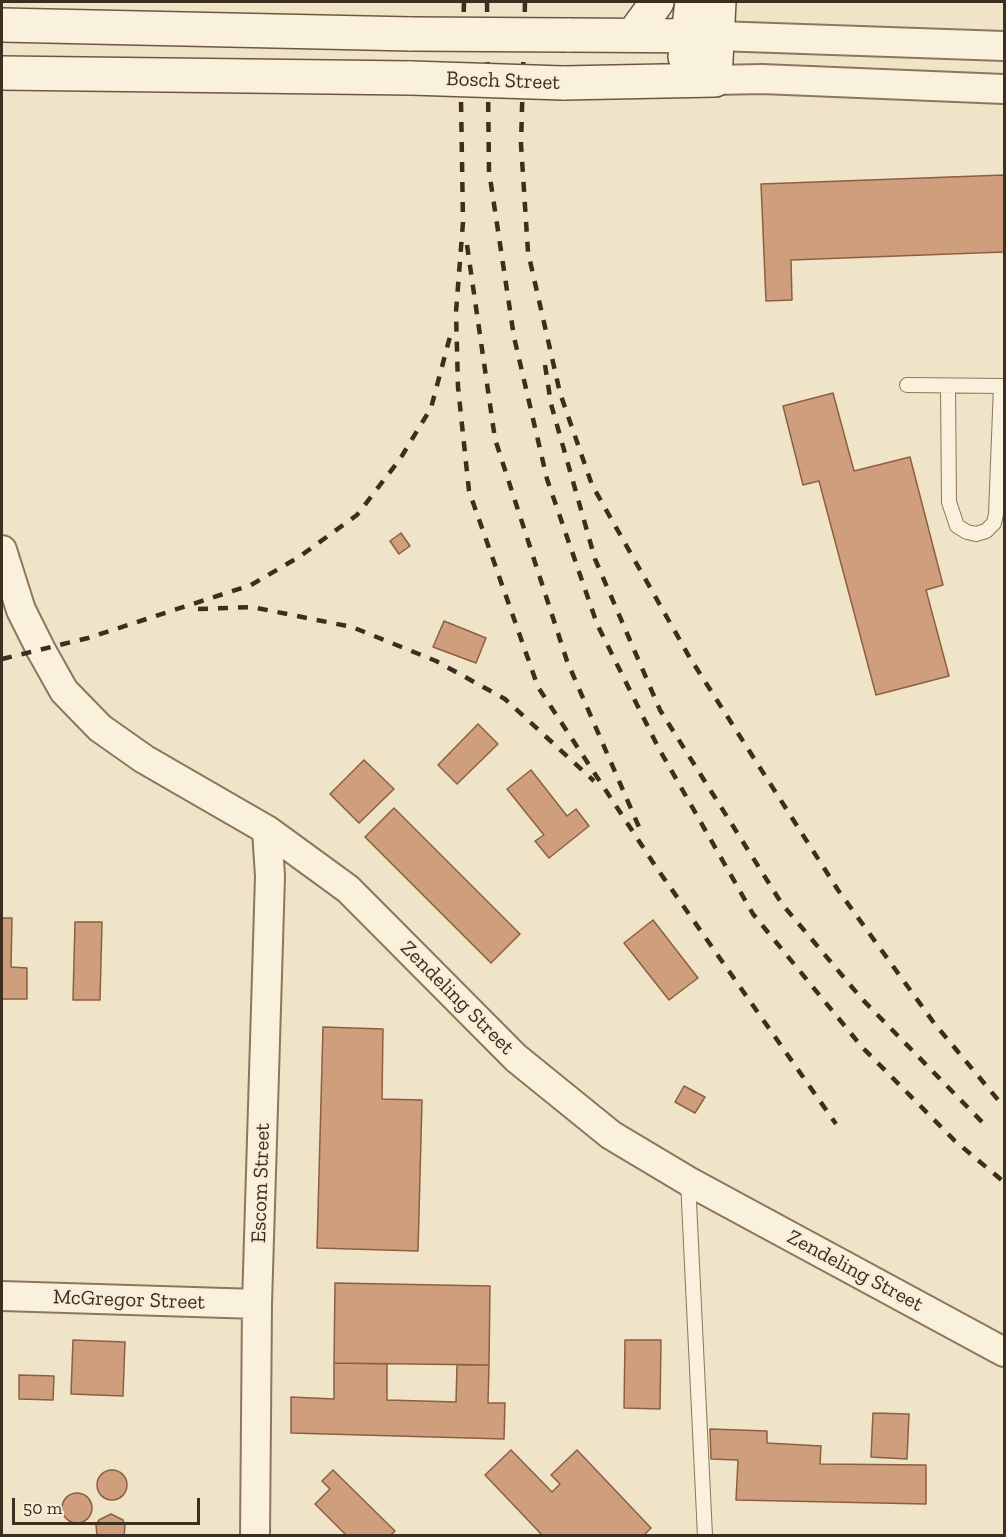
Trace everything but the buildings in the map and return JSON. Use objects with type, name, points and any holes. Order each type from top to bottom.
[{"type":"street","points":[[633,35],[657,2]]},
{"type":"street","points":[[692,2],[702,36],[699,80]]},
{"type":"street","points":[[702,36],[719,2]]},
{"type":"street","points":[[2,25],[412,34],[702,36],[1005,46]]},
{"type":"street","name":"Bosch Street","points":[[2,73],[411,78],[563,83],[762,79],[1005,89]]},
{"type":"street","name":"Zendeling Street","points":[[2,550],[21,610],[64,691],[100,728],[144,759],[267,830],[348,889],[516,1058],[611,1135],[688,1181],[1005,1352]]},
{"type":"street","name":"Escom Street","points":[[255,1536],[257,1304],[270,876],[267,830]]},
{"type":"street","name":"McGregor Street","points":[[2,1296],[257,1304]]},
{"type":"lane","points":[[907,385],[1003,386],[996,514],[994,523],[986,531],[976,534],[957,526],[949,502],[948,386]]},
{"type":"lane","points":[[688,1181],[705,1536]]},
{"type":"railway","points":[[464,2],[461,99],[463,222],[456,312],[458,387],[469,491],[538,687],[656,867],[836,1124]]},
{"type":"railway","points":[[487,2],[489,171],[514,337],[547,479],[597,624],[658,747],[753,914],[862,1047],[955,1141],[1004,1182]]},
{"type":"railway","points":[[525,2],[521,144],[528,252],[560,393],[592,485],[690,658],[838,890],[934,1023],[1004,1107]]},
{"type":"railway","points":[[467,245],[495,439],[567,661],[642,834]]},
{"type":"railway","points":[[2,659],[88,638],[251,585],[299,557],[357,515],[400,459],[431,408],[452,329]]},
{"type":"railway","points":[[545,365],[551,404],[595,559],[660,710],[782,904],[862,999],[986,1126]]},
{"type":"railway","points":[[198,609],[252,607],[352,627],[436,661],[505,699],[594,781]]}]
